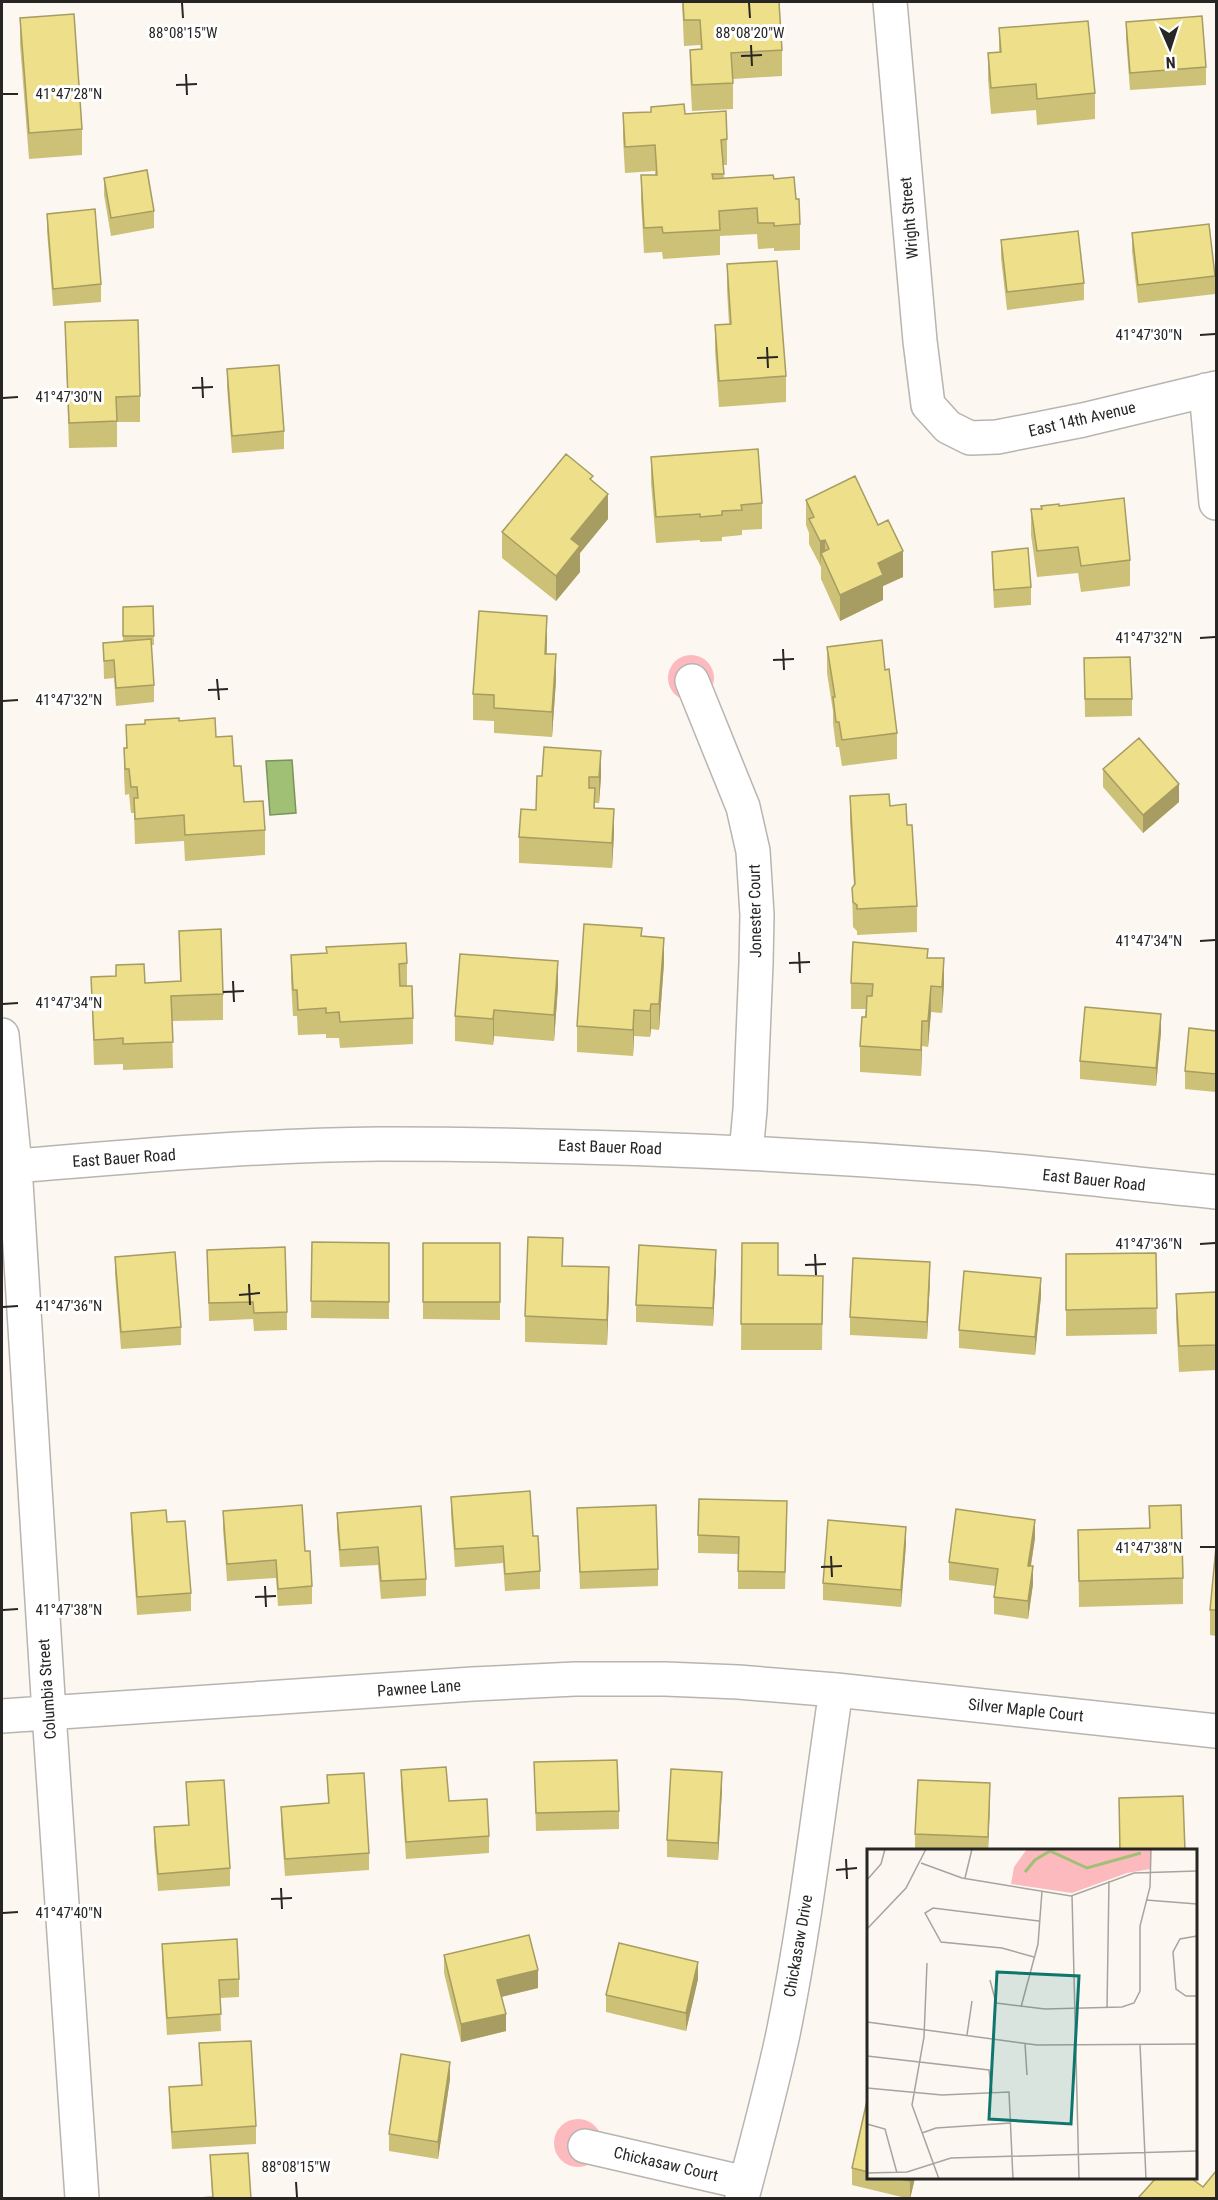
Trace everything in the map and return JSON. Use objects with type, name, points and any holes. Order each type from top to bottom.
[{"type":"street","name":"Wright Street","points":[[890,2],[919,330],[928,405],[948,427]]},
{"type":"street","name":"East 14th Avenue","points":[[948,427],[970,438],[997,437],[1083,420],[1211,389]]},
{"type":"street","points":[[1211,389],[1216,503]]},
{"type":"street","name":"Jonester Court","points":[[692,681],[743,807],[753,851],[757,915],[756,963],[746,1153]]},
{"type":"street","name":"Columbia Street","points":[[2,1035],[8,1166],[49,1713],[82,2199]]},
{"type":"street","name":"East Bauer Road","points":[[8,1166],[236,1150],[377,1144],[563,1145],[746,1153],[969,1167],[1216,1192]]},
{"type":"street","name":"Pawnee Lane","points":[[2,1716],[461,1684],[575,1679],[738,1682],[836,1690]]},
{"type":"street","name":"Silver Maple Court","points":[[836,1690],[1216,1731]]},
{"type":"street","name":"Chickasaw Drive","points":[[744,2191],[778,2056],[802,1929],[836,1690]]},
{"type":"street","name":"Chickasaw Court","points":[[585,2146],[744,2191]]},
{"type":"shaded area","points":[[691,655],[707,662],[714,678],[707,694],[691,701],[675,694],[668,678],[675,662]]},
{"type":"shaded area","points":[[292,760],[296,813],[270,815],[266,761]]},
{"type":"shaded area","points":[[573,2119],[583,2119],[595,2126],[602,2138],[602,2148],[595,2160],[583,2167],[573,2167],[558,2156],[554,2148],[554,2138],[565,2123]]},
{"type":"building","points":[[683,2],[779,2],[782,50],[731,53],[733,83],[692,85],[690,50],[702,49],[700,20],[684,20]]},
{"type":"building","points":[[74,14],[82,129],[29,133],[20,18]]},
{"type":"building","points":[[1202,16],[1206,67],[1130,73],[1126,22]]},
{"type":"building","points":[[1088,21],[1095,93],[1037,99],[1036,84],[991,88],[988,53],[1001,52],[999,28]]},
{"type":"building","points":[[684,104],[685,114],[726,111],[727,139],[721,140],[724,174],[712,174],[713,179],[773,175],[774,179],[794,177],[796,199],[799,199],[800,224],[774,226],[774,223],[758,223],[757,208],[719,211],[720,230],[663,233],[662,227],[644,228],[641,175],[657,175],[655,145],[625,147],[623,113],[651,112],[651,107]]},
{"type":"building","points":[[147,170],[154,211],[111,218],[104,178]]},
{"type":"building","points":[[95,209],[101,284],[53,289],[47,214]]},
{"type":"building","points":[[1209,224],[1215,276],[1138,285],[1132,233]]},
{"type":"building","points":[[1078,231],[1084,283],[1007,292],[1001,240]]},
{"type":"building","points":[[777,261],[786,376],[719,381],[715,325],[731,324],[727,264]]},
{"type":"building","points":[[138,320],[140,396],[116,397],[117,421],[69,423],[65,322]]},
{"type":"building","points":[[279,365],[284,431],[232,436],[227,369]]},
{"type":"building","points":[[758,449],[762,503],[741,505],[742,510],[722,511],[722,515],[656,517],[651,457]]},
{"type":"building","points":[[566,454],[593,476],[590,479],[608,494],[571,539],[580,546],[556,576],[502,532]]},
{"type":"building","points":[[855,476],[878,525],[888,520],[903,551],[878,563],[883,575],[840,595],[821,553],[829,549],[825,540],[820,541],[809,519],[814,517],[806,500]]},
{"type":"building","points":[[1124,498],[1130,560],[1081,566],[1078,547],[1037,551],[1031,509],[1042,509],[1041,506]]},
{"type":"building","points":[[1028,548],[1031,587],[994,590],[992,552]]},
{"type":"building","points":[[153,606],[154,636],[123,636],[123,607]]},
{"type":"building","points":[[479,611],[547,616],[545,654],[556,654],[552,712],[494,708],[494,695],[473,694]]},
{"type":"building","points":[[151,639],[154,685],[116,688],[114,660],[104,661],[103,643]]},
{"type":"building","points":[[882,640],[885,670],[889,669],[897,733],[842,740],[839,722],[836,722],[833,697],[835,697],[827,647]]},
{"type":"building","points":[[1130,657],[1132,699],[1085,699],[1084,658]]},
{"type":"building","points":[[179,718],[179,721],[215,718],[216,737],[232,736],[234,766],[241,766],[244,802],[263,801],[265,830],[185,835],[184,815],[135,819],[134,798],[138,798],[137,787],[131,787],[129,769],[125,769],[126,725],[145,724],[145,720]]},
{"type":"building","points":[[1139,738],[1179,784],[1143,815],[1103,769]]},
{"type":"building","points":[[544,747],[601,751],[599,777],[589,777],[589,788],[595,788],[594,808],[614,809],[612,843],[519,837],[521,809],[536,810],[537,776],[542,776]]},
{"type":"building","points":[[889,794],[890,806],[906,804],[907,825],[912,825],[917,906],[857,909],[857,905],[853,902],[852,888],[855,884],[850,796]]},
{"type":"building","points":[[584,924],[642,928],[641,936],[664,938],[659,1004],[651,1004],[650,1011],[634,1010],[633,1030],[577,1026]]},
{"type":"building","points":[[221,929],[223,994],[171,996],[173,1042],[123,1044],[123,1038],[94,1040],[91,977],[116,976],[116,965],[144,964],[145,983],[181,981],[179,931]]},
{"type":"building","points":[[853,942],[928,949],[927,958],[944,958],[942,987],[931,986],[928,1021],[922,1021],[921,1050],[860,1046],[862,1017],[866,1017],[867,996],[872,996],[873,984],[851,983]]},
{"type":"building","points":[[406,943],[407,963],[399,964],[400,986],[412,986],[413,1018],[340,1022],[339,1012],[326,1013],[326,1008],[298,1010],[297,990],[293,990],[291,955],[327,953],[326,947]]},
{"type":"building","points":[[460,954],[558,961],[554,1015],[494,1010],[493,1019],[455,1016]]},
{"type":"building","points":[[1085,1007],[1161,1014],[1156,1068],[1080,1061]]},
{"type":"building","points":[[1189,1028],[1216,1031],[1216,1074],[1185,1071]]},
{"type":"building","points":[[528,1237],[563,1238],[562,1266],[609,1267],[607,1320],[525,1316]]},
{"type":"building","points":[[312,1242],[389,1243],[389,1302],[311,1301]]},
{"type":"building","points":[[423,1243],[500,1243],[500,1302],[423,1302]]},
{"type":"building","points":[[742,1243],[778,1243],[778,1275],[823,1276],[822,1324],[741,1324]]},
{"type":"building","points":[[639,1245],[716,1250],[713,1308],[636,1305]]},
{"type":"building","points":[[285,1247],[287,1312],[254,1313],[253,1302],[209,1303],[207,1250]]},
{"type":"building","points":[[175,1252],[181,1327],[121,1332],[115,1257]]},
{"type":"building","points":[[1156,1253],[1157,1308],[1066,1310],[1066,1254]]},
{"type":"building","points":[[853,1258],[930,1262],[927,1322],[850,1317]]},
{"type":"building","points":[[964,1271],[1041,1278],[1035,1337],[959,1330]]},
{"type":"building","points":[[1216,1292],[1216,1345],[1179,1346],[1176,1294]]},
{"type":"building","points":[[530,1491],[533,1536],[538,1536],[540,1571],[505,1574],[503,1546],[455,1549],[451,1497]]},
{"type":"building","points":[[699,1499],[787,1501],[785,1572],[738,1571],[739,1537],[698,1535]]},
{"type":"building","points":[[302,1505],[305,1551],[310,1551],[312,1586],[278,1589],[276,1560],[227,1564],[223,1511]]},
{"type":"building","points":[[656,1505],[658,1569],[580,1572],[577,1508]]},
{"type":"building","points":[[1181,1505],[1183,1578],[1079,1581],[1078,1530],[1150,1528],[1149,1506]]},
{"type":"building","points":[[421,1506],[426,1579],[381,1581],[378,1547],[340,1550],[337,1513]]},
{"type":"building","points":[[956,1509],[1035,1520],[1028,1566],[1033,1566],[1028,1601],[994,1597],[998,1569],[949,1562]]},
{"type":"building","points":[[166,1510],[167,1522],[185,1521],[191,1593],[137,1597],[131,1513]]},
{"type":"building","points":[[828,1520],[906,1527],[901,1590],[823,1583]]},
{"type":"building","points":[[1216,1547],[1216,1610],[1210,1610]]},
{"type":"building","points":[[617,1760],[619,1811],[536,1813],[534,1762]]},
{"type":"building","points":[[446,1767],[449,1801],[487,1799],[489,1836],[406,1842],[401,1770]]},
{"type":"building","points":[[671,1769],[722,1772],[718,1843],[667,1840]]},
{"type":"building","points":[[364,1773],[369,1853],[285,1859],[281,1807],[329,1803],[327,1775]]},
{"type":"building","points":[[224,1780],[230,1868],[158,1874],[154,1827],[189,1825],[186,1782]]},
{"type":"building","points":[[918,1780],[990,1783],[988,1837],[915,1834]]},
{"type":"building","points":[[1183,1796],[1185,1849],[1120,1849],[1119,1798]]},
{"type":"building","points":[[529,1935],[538,1970],[497,1980],[506,2014],[461,2024],[444,1955]]},
{"type":"building","points":[[237,1939],[239,1979],[219,1980],[221,2014],[167,2018],[162,1944]]},
{"type":"building","points":[[619,1943],[698,1962],[686,2013],[606,1995]]},
{"type":"building","points":[[251,2041],[256,2126],[172,2132],[169,2087],[202,2085],[199,2043]]},
{"type":"building","points":[[401,2054],[450,2062],[438,2142],[389,2134]]},
{"type":"building","points":[[867,2100],[867,2172],[852,2168]]},
{"type":"building","points":[[248,2153],[251,2199],[185,2199],[213,2197],[210,2155]]},
{"type":"building","points":[[1216,2171],[1216,2199],[1141,2199],[1139,2197],[1155,2179],[1192,2179],[1203,2187]]}]
